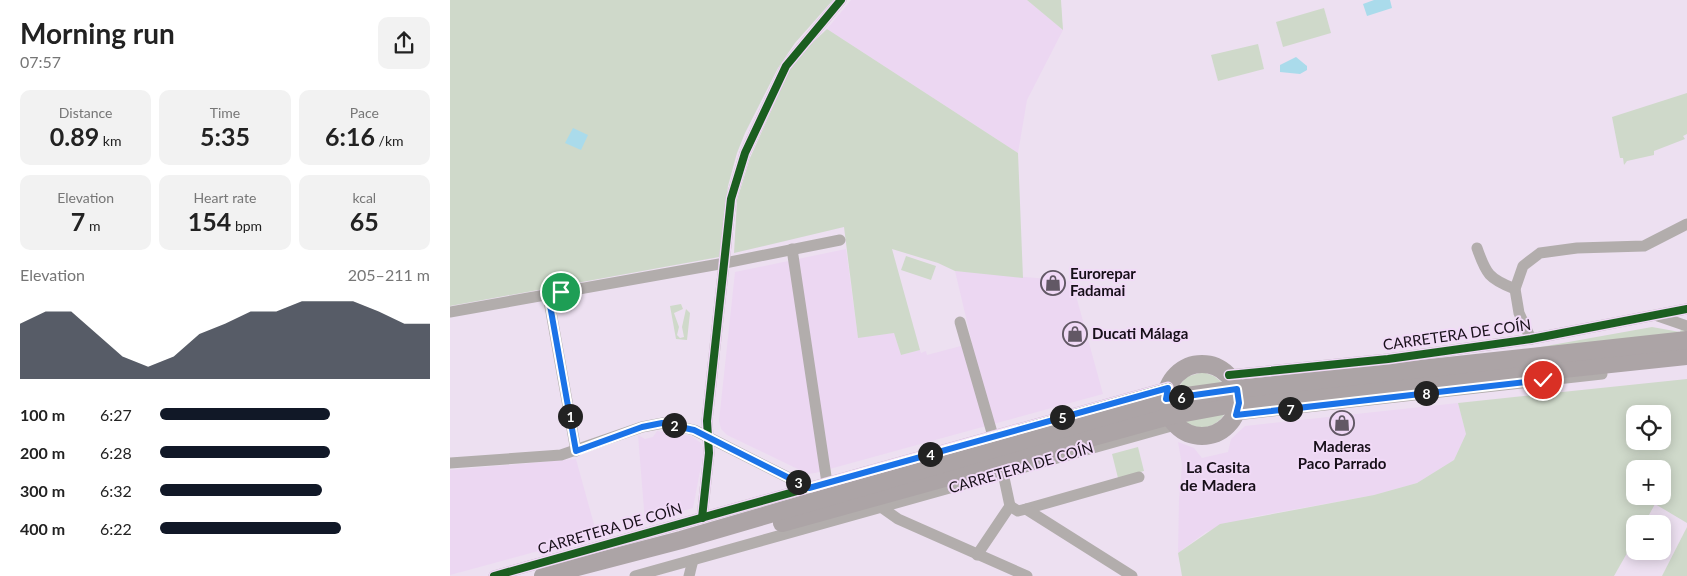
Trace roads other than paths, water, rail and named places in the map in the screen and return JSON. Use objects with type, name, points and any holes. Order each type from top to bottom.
[{"type":"main road","points":[[589,576],[1172,421],[1235,395],[1687,340]]},
{"type":"main road","points":[[1167,393],[1235,395],[1687,356]]},
{"type":"main road","points":[[1191,365],[1211,365],[1235,395],[1229,425],[1220,432],[1208,436],[1196,436],[1185,432],[1172,421],[1167,393],[1179,372],[1191,365]]},
{"type":"main road","name":"CARRETERA DE COÍN","points":[[543,576],[681,540],[1167,393]]},
{"type":"street","points":[[702,518],[709,453],[707,421],[731,199],[745,153],[786,66],[841,0]]},
{"type":"street","points":[[1531,339],[1520,313],[1515,289],[1523,266],[1540,253],[1577,248],[1644,246],[1687,224]]},
{"type":"street","points":[[450,312],[725,263],[840,240]]},
{"type":"street","points":[[1477,248],[1485,272],[1497,282],[1515,289]]},
{"type":"street","points":[[792,249],[827,483]]},
{"type":"street","points":[[548,294],[576,451]]},
{"type":"street","name":"CARRETERA DE COÍN","points":[[1235,395],[1388,359],[1531,339],[1687,309]]},
{"type":"street","name":"CARRETERA DE COÍN","points":[[1655,316],[1687,326]]},
{"type":"street","points":[[960,322],[993,436]]},
{"type":"street","points":[[1235,395],[1687,362]]},
{"type":"street","name":"CARRETERA DE COÍN","points":[[494,576],[993,436],[1167,393]]},
{"type":"street","name":"CARRETERA DE COÍN","points":[[635,576],[1003,473],[1172,421]]},
{"type":"street","points":[[450,463],[561,455],[642,427],[662,423],[684,427],[809,488]]},
{"type":"street","points":[[1003,473],[1010,506],[1018,511],[1139,477]]},
{"type":"street","points":[[977,554],[1010,506]]},
{"type":"street","points":[[882,507],[898,519],[1027,576]]},
{"type":"street","points":[[1026,509],[1132,576]]},
{"type":"street","points":[[689,576],[693,560]]},
{"type":"water","points":[[1374,0],[1390,0],[1392,8],[1367,16],[1363,4]]},
{"type":"water","points":[[1296,57],[1307,66],[1307,70],[1300,74],[1280,72],[1280,65]]},
{"type":"water","points":[[573,128],[588,135],[581,150],[565,143]]},
{"type":"place","name":"Eurorepar Fadamai","points":[[1053,283]]},
{"type":"place","name":"Ducati Málaga","points":[[1075,334]]},
{"type":"place","name":"Maderas Paco Parrado","points":[[1342,423]]},
{"type":"district","name":"La Casita de Madera","points":[[1218,476]]}]
